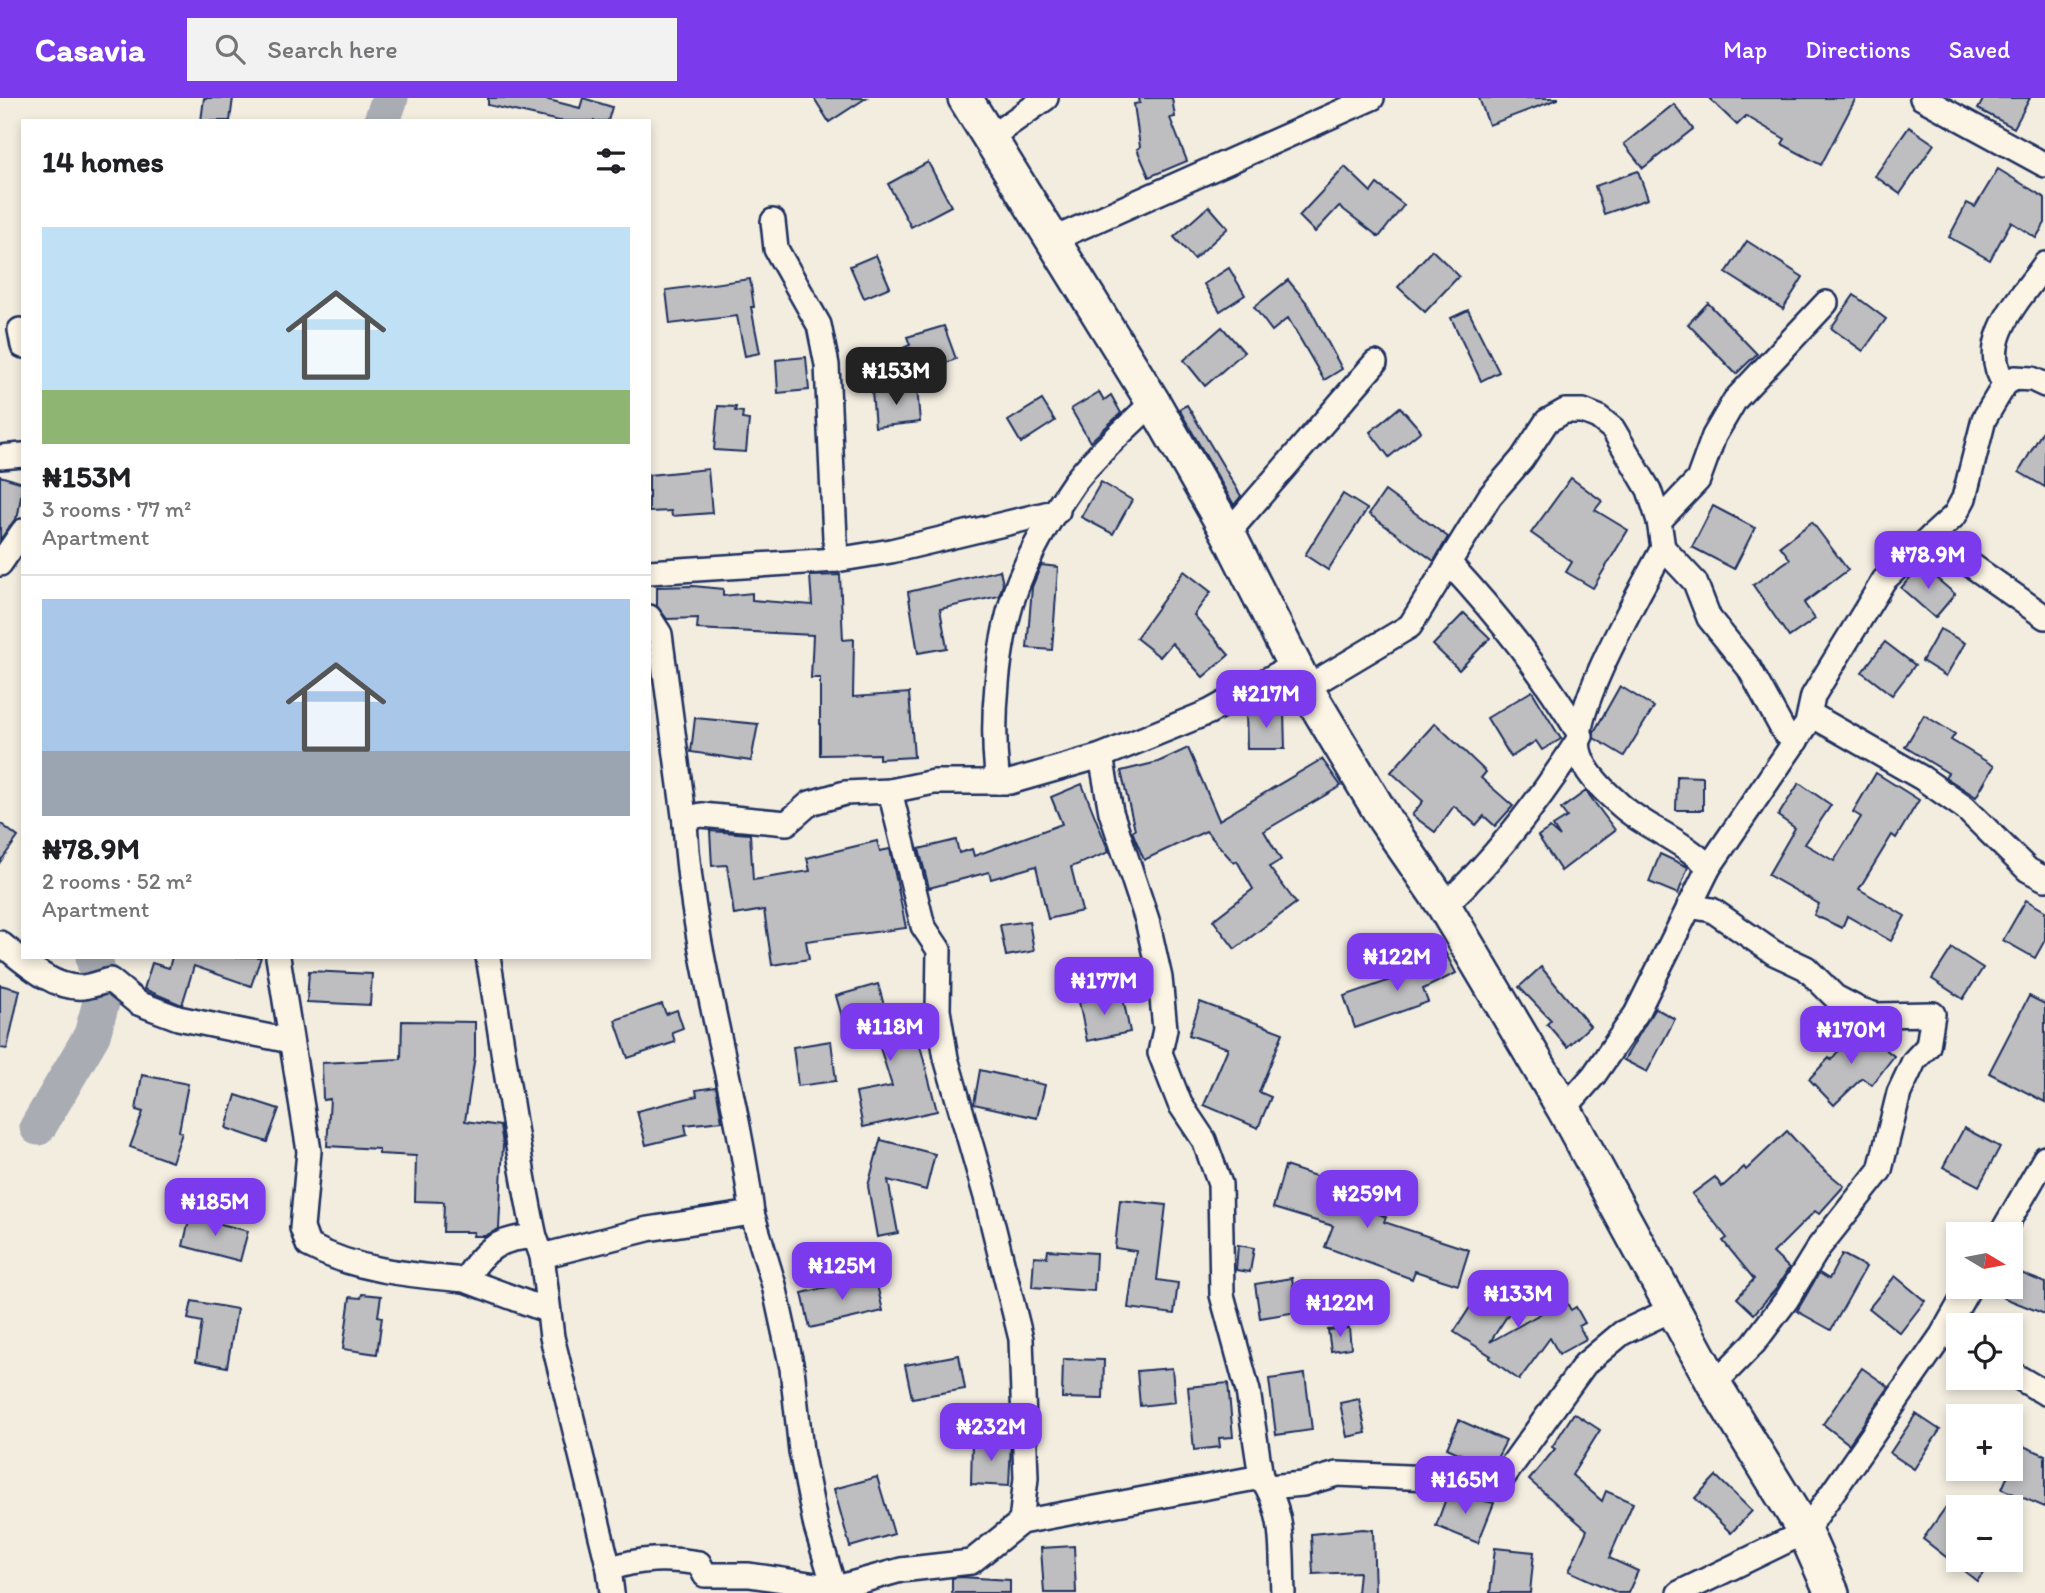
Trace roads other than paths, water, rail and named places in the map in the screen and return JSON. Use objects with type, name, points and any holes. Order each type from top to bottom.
[{"type":"street","points":[[965,98],[1153,402],[1228,533],[1300,677],[1385,820],[1444,906],[1564,1109],[1714,1384],[1805,1532],[1832,1593]]},
{"type":"street","points":[[988,139],[1046,98]]},
{"type":"street","points":[[1052,240],[1372,98]]},
{"type":"street","points":[[1929,100],[2045,165]]},
{"type":"street","points":[[773,221],[776,249],[819,325],[827,365],[836,560]]},
{"type":"street","points":[[2005,384],[2000,376],[1996,358],[1998,332],[2045,264]]},
{"type":"street","points":[[1659,521],[1698,480],[1714,436],[1735,400],[1826,303]]},
{"type":"street","points":[[1228,533],[1375,363]]},
{"type":"street","points":[[1564,1109],[1594,1075],[1636,1014],[1709,867],[1807,724],[1813,696],[1884,580],[1955,515],[1964,498],[1984,419],[2005,384],[2015,378],[2032,379],[2045,385]]},
{"type":"street","points":[[998,782],[993,743],[995,702],[1007,626],[1019,581],[1075,482],[1153,402]]},
{"type":"street","points":[[685,823],[690,818],[701,815],[787,823],[810,803],[845,793],[890,790],[934,782],[1010,782],[1101,756],[1300,677],[1410,626],[1490,496],[1522,459],[1547,421],[1565,411],[1583,411],[1598,417],[1613,429],[1649,490],[1659,521],[1663,548],[1594,687],[1582,719],[1579,751],[1590,775],[1618,804],[1684,845],[1709,867]]},
{"type":"street","points":[[0,457],[21,455]]},
{"type":"street","points":[[651,572],[836,560],[891,551],[1058,510]]},
{"type":"street","points":[[0,564],[21,534]]},
{"type":"street","points":[[1931,537],[2045,617]]},
{"type":"street","points":[[1663,548],[1695,582],[1709,618],[1749,668],[1784,732],[1796,741]]},
{"type":"street","points":[[1450,563],[1505,623],[1544,676],[1581,736]]},
{"type":"street","points":[[651,620],[660,634],[699,940],[746,1161],[752,1213],[774,1285],[792,1367],[801,1451],[816,1527],[836,1590]]},
{"type":"street","points":[[1810,714],[1922,778],[1965,808],[2028,870],[2045,879]]},
{"type":"street","points":[[1444,906],[1473,879],[1520,822],[1552,781],[1581,736]]},
{"type":"street","points":[[1101,756],[1111,812],[1147,920],[1160,978],[1165,1028],[1160,1053],[1180,1104],[1204,1140],[1220,1184],[1222,1295],[1248,1391],[1265,1482],[1284,1539],[1283,1593]]},
{"type":"street","points":[[890,790],[923,926],[939,950],[938,1010],[946,1058],[986,1197],[1021,1339],[1026,1478],[1021,1522]]},
{"type":"street","points":[[1689,906],[1712,911],[1774,953],[1806,968],[1835,997],[1858,1009],[1876,1015],[1933,1014],[1928,1046],[1914,1062],[1899,1093],[1880,1170],[1819,1247],[1787,1299],[1754,1343],[1714,1384]]},
{"type":"street","points":[[0,943],[21,958]]},
{"type":"street","points":[[22,959],[55,981],[81,987],[110,980],[138,1003],[178,1018],[211,1022],[290,1041]]},
{"type":"street","points":[[278,959],[309,1151],[302,1228],[308,1245],[332,1257],[369,1268],[398,1274],[465,1280],[546,1310]]},
{"type":"street","points":[[488,959],[510,1085],[522,1177],[538,1246],[546,1310],[609,1569],[612,1593]]},
{"type":"street","points":[[2008,1222],[2045,1158]]},
{"type":"street","points":[[465,1280],[481,1255],[512,1237],[538,1246],[752,1213]]},
{"type":"street","points":[[609,1569],[632,1561],[664,1558],[699,1563],[705,1575],[749,1574],[836,1590],[901,1570],[971,1562],[1021,1522],[1265,1482],[1303,1484],[1337,1474],[1454,1479],[1496,1487],[1585,1364],[1622,1333],[1673,1309]]},
{"type":"street","points":[[1679,1593],[1805,1532],[1946,1344]]},
{"type":"street","points":[[2023,1380],[2045,1392]]},
{"type":"waterway","points":[[383,119],[390,98]]},
{"type":"waterway","points":[[38,1127],[92,1035],[102,999],[94,959]]}]
